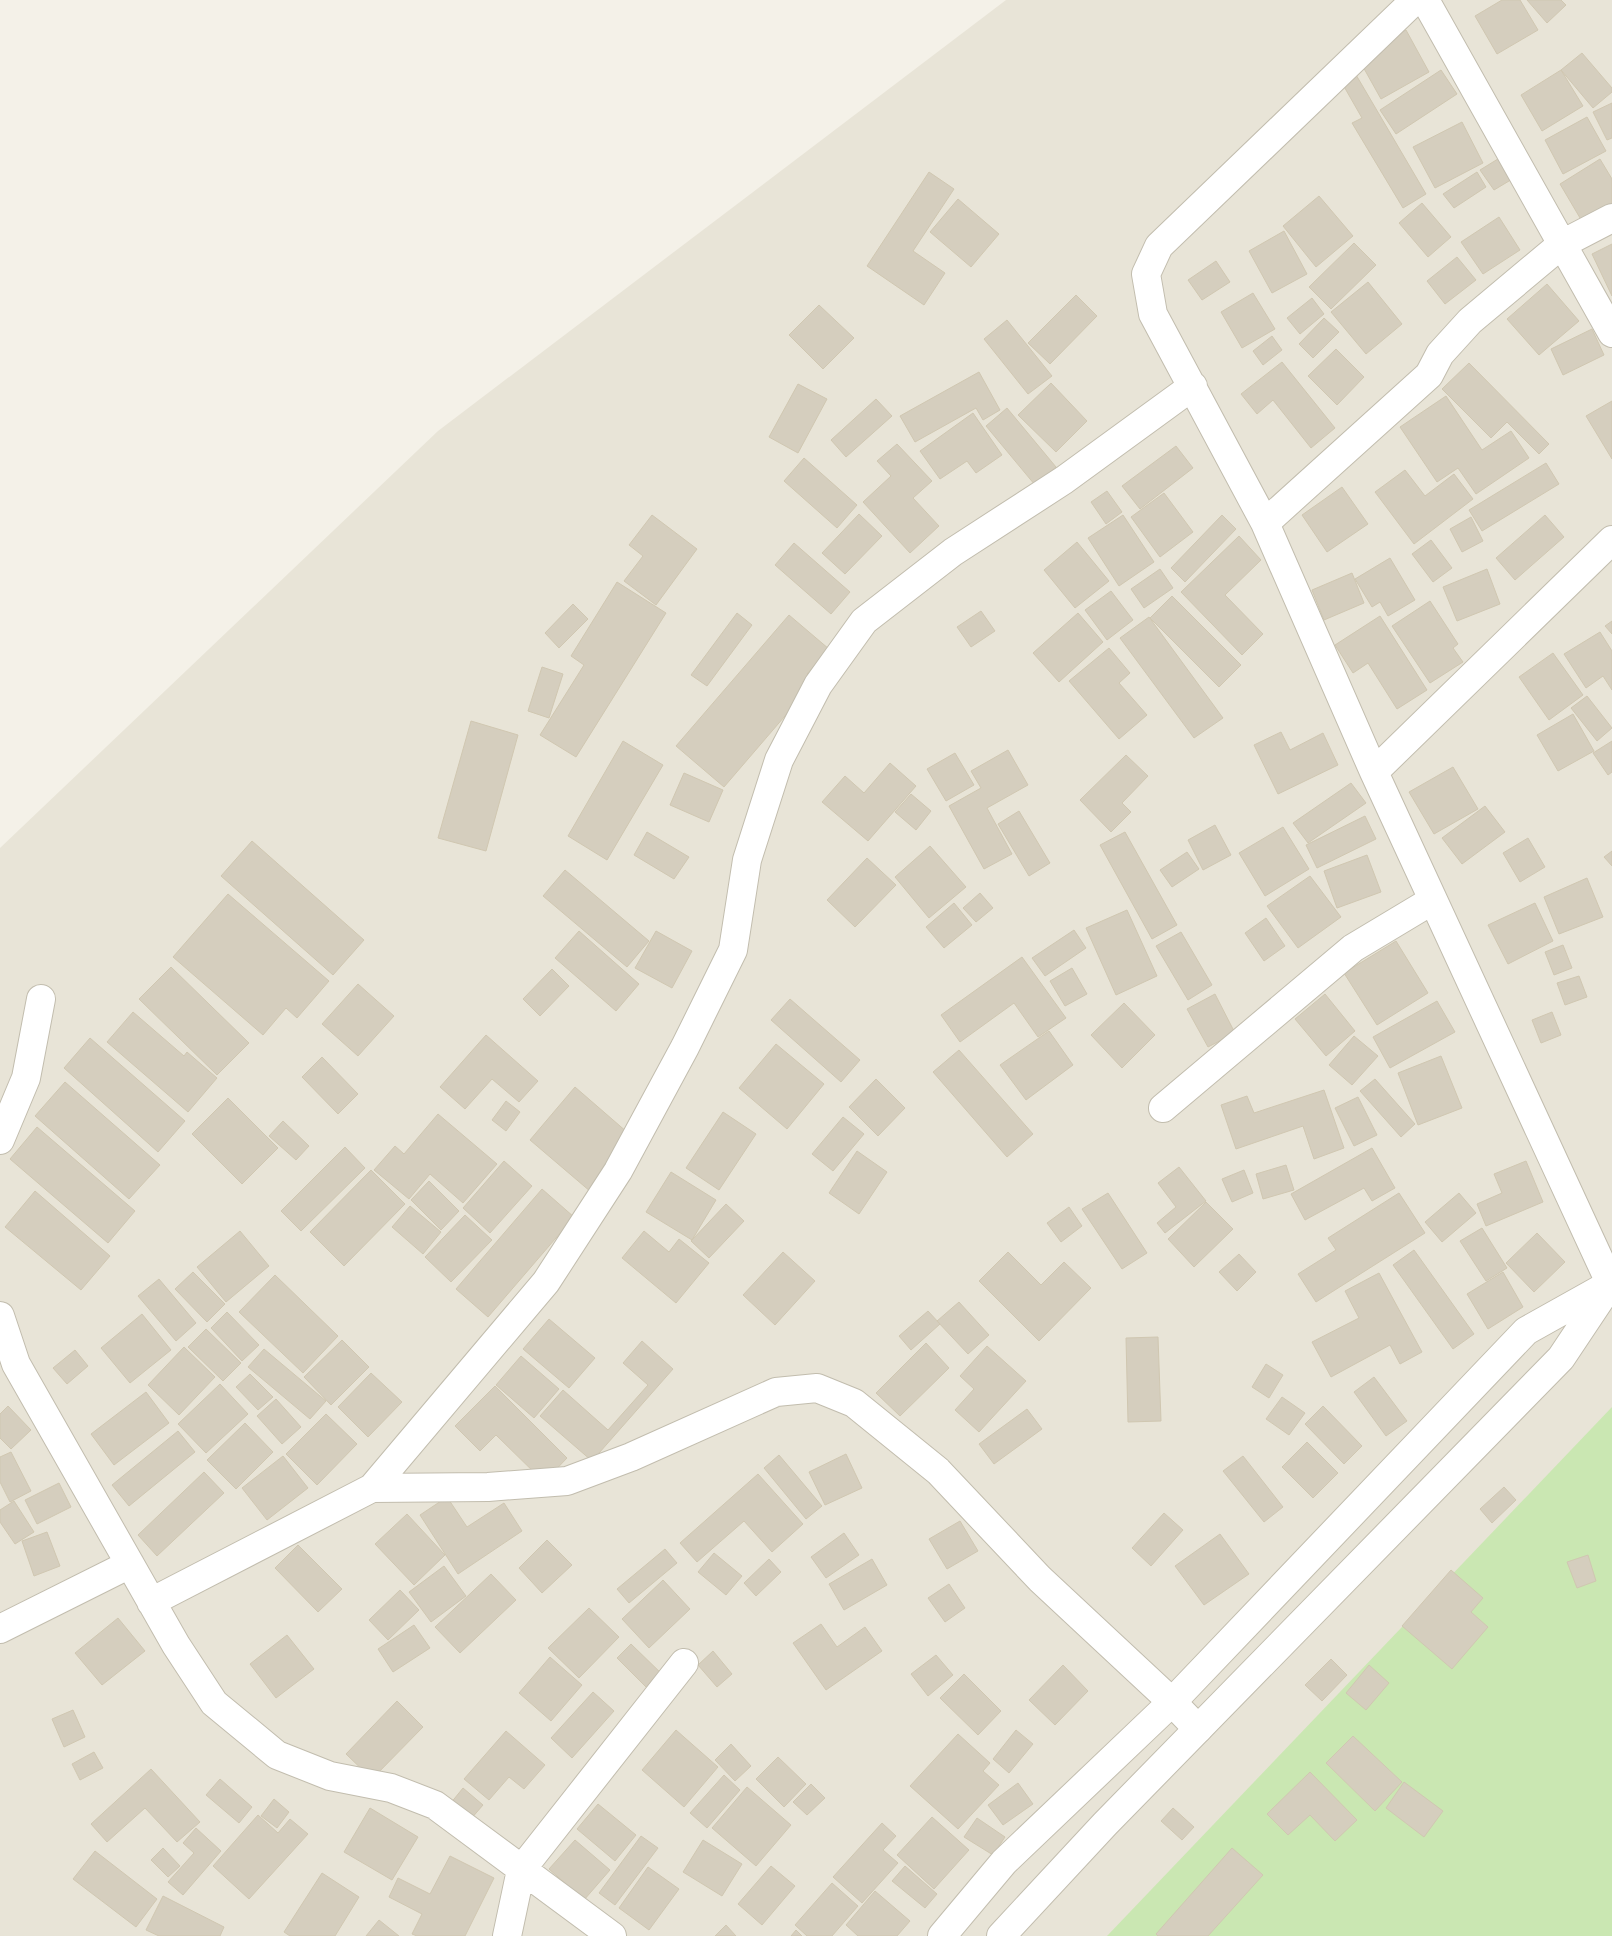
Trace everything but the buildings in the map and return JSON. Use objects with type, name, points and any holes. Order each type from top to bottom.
[{"type":"street","points":[[1415,0],[1159,246],[1146,274],[1153,314],[1265,523],[1374,772],[1611,1284]]},
{"type":"street","points":[[1425,0],[1612,333]]},
{"type":"street","points":[[1265,523],[1429,375],[1440,354],[1470,321],[1562,244],[1612,218]]},
{"type":"street","points":[[151,1602],[372,1488],[546,1282],[618,1171],[685,1047],[733,950],[747,860],[779,760],[818,685],[864,621],[953,552],[1064,480],[1193,386]]},
{"type":"street","points":[[1374,772],[1612,540]]},
{"type":"street","points":[[1163,1108],[1353,948],[1433,900]]},
{"type":"street","points":[[0,1140],[26,1078],[41,999]]},
{"type":"street","points":[[942,1936],[1004,1862],[1172,1702],[1526,1331],[1611,1284]]},
{"type":"street","points":[[1001,1936],[1198,1729],[1561,1358],[1611,1284]]},
{"type":"street","points":[[0,1316],[16,1364],[176,1645],[214,1703],[277,1755],[330,1776],[391,1788],[435,1806],[612,1936]]},
{"type":"street","points":[[372,1488],[488,1487],[567,1481],[631,1457],[776,1392],[817,1388],[854,1403],[938,1471],[1040,1579],[1172,1702],[1198,1729]]},
{"type":"street","points":[[0,1629],[130,1564]]},
{"type":"street","points":[[507,1936],[521,1870],[684,1663]]},
{"type":"shaded area","points":[[1006,0],[1612,0],[1612,1936],[0,1936],[0,848],[438,431]]},
{"type":"green space","points":[[1612,1407],[1612,1936],[1107,1936]]}]
